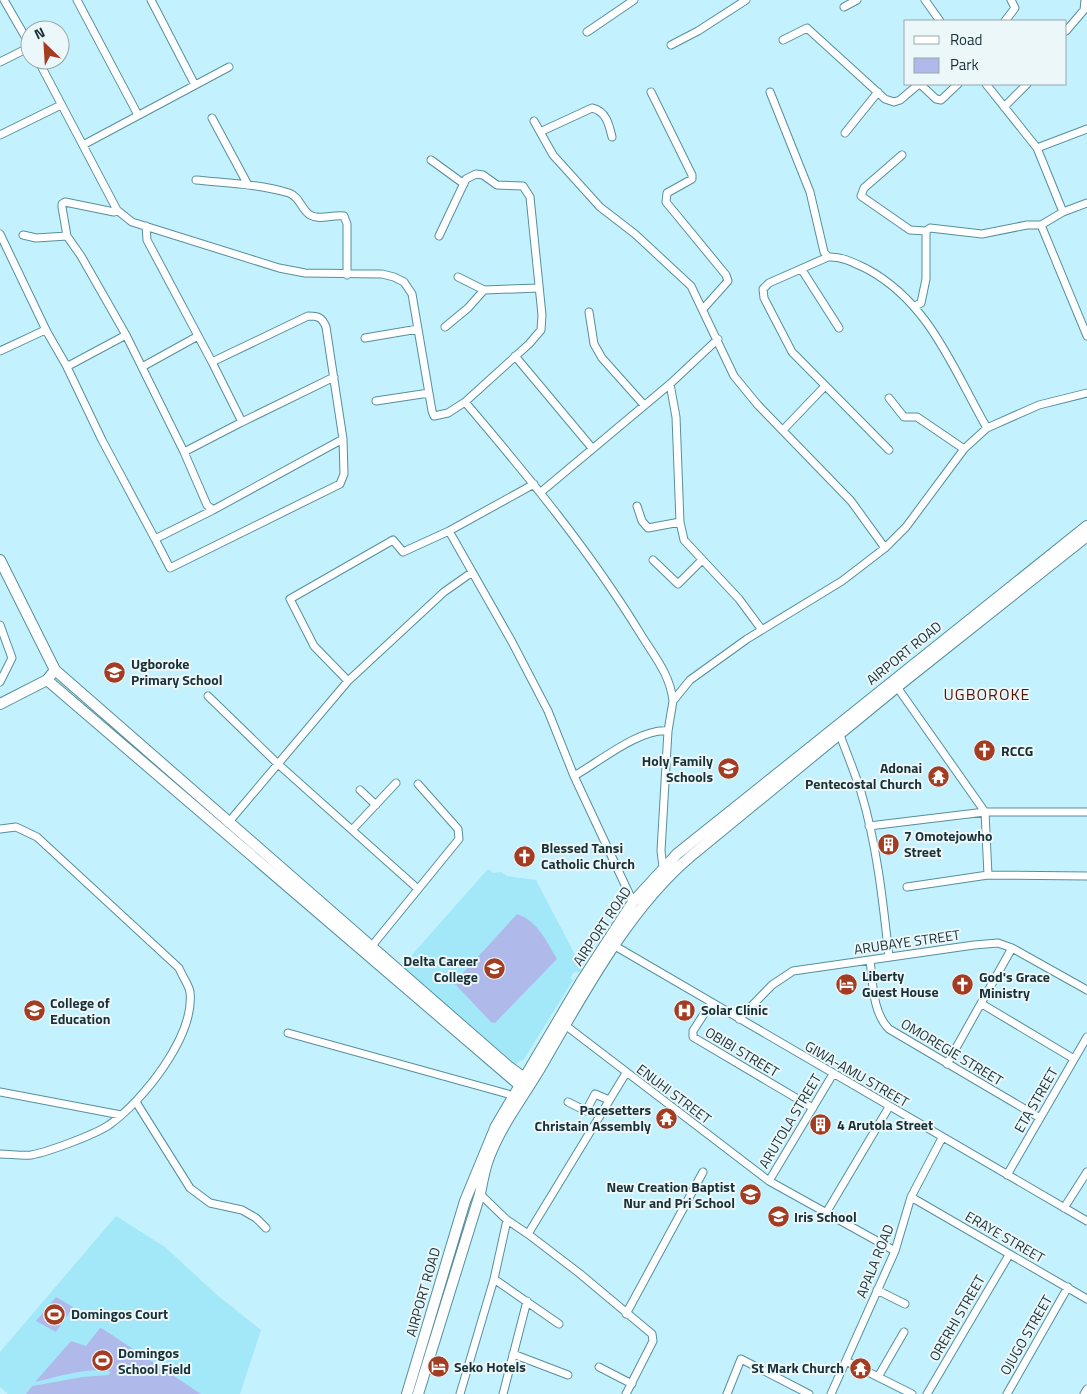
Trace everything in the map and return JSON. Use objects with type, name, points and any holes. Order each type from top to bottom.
[{"type":"main road","name":"AIRPORT ROAD","points":[[407,1394],[465,1201],[486,1145],[508,1105],[526,1085],[533,1066],[581,982],[633,902],[663,867],[736,805],[1087,526]]},
{"type":"main road","name":"AIRPORT ROAD","points":[[418,1394],[480,1194],[488,1160],[495,1144],[526,1085],[638,912],[670,874],[840,734],[1087,536]]},
{"type":"main road","points":[[0,560],[54,670],[371,947],[506,1069],[524,1070],[533,1066]]},
{"type":"main road","points":[[0,704],[47,680],[54,670]]},
{"type":"main road","points":[[47,680],[526,1085]]},
{"type":"main road","points":[[736,805],[744,814]]},
{"type":"main road","points":[[506,1069],[508,1105]]},
{"type":"street","points":[[4,0],[20,28]]},
{"type":"street","points":[[77,0],[138,115]]},
{"type":"street","points":[[151,0],[195,85]]},
{"type":"street","points":[[587,32],[634,0]]},
{"type":"street","points":[[671,45],[698,31],[746,0]]},
{"type":"street","points":[[844,6],[857,0]]},
{"type":"street","points":[[925,0],[939,20]]},
{"type":"street","points":[[1006,20],[1015,8],[1010,0]]},
{"type":"street","points":[[1067,31],[1084,10],[1085,0]]},
{"type":"street","points":[[783,40],[807,28],[878,92],[894,102],[900,100],[919,85]]},
{"type":"street","points":[[0,62],[20,51]]},
{"type":"street","points":[[83,145],[229,67]]},
{"type":"street","points":[[43,70],[116,210],[132,222],[279,268],[305,273],[382,274],[404,282],[412,294],[434,416],[448,413],[465,402],[515,356],[541,330],[542,315],[527,190],[523,186],[497,185],[476,174],[466,179],[439,236]]},
{"type":"street","points":[[921,85],[936,99],[941,100],[957,85]]},
{"type":"street","points":[[987,85],[1037,148],[1064,212]]},
{"type":"street","points":[[1004,106],[1026,85]]},
{"type":"street","points":[[651,92],[692,175],[692,179],[667,193],[666,202],[726,275],[728,281],[703,309]]},
{"type":"street","points":[[770,92],[810,192],[824,252],[828,257]]},
{"type":"street","points":[[845,133],[878,92]]},
{"type":"street","points":[[0,135],[61,105]]},
{"type":"street","points":[[540,132],[592,108],[598,109],[604,114],[612,136]]},
{"type":"street","points":[[212,118],[248,185]]},
{"type":"street","points":[[534,121],[553,155],[600,207],[636,234],[691,286],[718,339],[734,376],[808,459],[851,501],[885,548]]},
{"type":"street","points":[[1037,148],[1087,129]]},
{"type":"street","points":[[902,155],[864,188],[861,196],[910,230],[926,231],[930,228],[982,234],[1041,225],[1064,212],[1087,203]]},
{"type":"street","points":[[431,160],[464,184]]},
{"type":"street","points":[[196,180],[248,185],[296,196],[309,214],[317,218],[344,216],[347,224],[347,275]]},
{"type":"street","points":[[116,210],[114,212],[62,204],[67,236],[81,256],[126,335],[208,505],[213,510]]},
{"type":"street","points":[[1041,225],[1087,336]]},
{"type":"street","points":[[146,226],[147,240],[242,422]]},
{"type":"street","points":[[916,306],[921,303],[926,288],[926,231]]},
{"type":"street","points":[[0,234],[47,332],[66,364],[102,440],[170,568],[340,484],[344,474],[343,439],[326,327],[322,319],[317,316],[308,316],[212,362]]},
{"type":"street","points":[[23,235],[51,238],[67,236]]},
{"type":"street","points":[[889,450],[792,352],[764,298],[763,289],[769,283],[828,257],[836,256],[887,280],[916,306],[938,338],[987,428]]},
{"type":"street","points":[[802,270],[839,328]]},
{"type":"street","points":[[458,277],[484,290],[539,288]]},
{"type":"street","points":[[445,327],[468,308],[484,290]]},
{"type":"street","points":[[589,312],[594,344],[602,358],[644,405]]},
{"type":"street","points":[[365,338],[418,329]]},
{"type":"street","points":[[0,351],[40,332],[47,332]]},
{"type":"street","points":[[66,364],[74,363],[126,335]]},
{"type":"street","points":[[142,367],[198,336]]},
{"type":"street","points":[[541,492],[670,384],[718,339]]},
{"type":"street","points":[[515,356],[592,448]]},
{"type":"street","points":[[184,452],[334,377]]},
{"type":"street","points":[[670,384],[676,418],[680,522],[684,540],[739,598],[762,630]]},
{"type":"street","points":[[783,430],[825,386]]},
{"type":"street","points":[[376,401],[429,393]]},
{"type":"street","points":[[673,701],[690,680],[762,630],[842,581],[885,548],[906,527],[964,449],[987,428],[1039,405],[1087,393]]},
{"type":"street","points":[[888,398],[904,417],[917,417],[964,449]]},
{"type":"street","points":[[465,402],[572,532],[625,609],[671,683],[673,701],[668,731],[661,851],[663,867]]},
{"type":"street","points":[[155,539],[213,510],[343,439]]},
{"type":"street","points":[[348,681],[314,646],[290,599],[393,540],[403,552],[449,531],[534,484]]},
{"type":"street","points":[[637,506],[642,521],[648,528],[680,522]]},
{"type":"street","points":[[449,531],[471,573],[512,642],[548,711],[574,776],[633,902]]},
{"type":"street","points":[[653,560],[678,584],[702,560]]},
{"type":"street","points":[[228,823],[348,681],[432,604],[471,573]]},
{"type":"street","points":[[0,625],[12,658],[0,682]]},
{"type":"street","points":[[898,687],[985,812],[988,874]]},
{"type":"street","points":[[208,696],[278,764],[418,889]]},
{"type":"street","points":[[574,776],[645,734],[660,730],[668,731]]},
{"type":"street","points":[[840,734],[860,792],[869,826],[882,893],[889,957]]},
{"type":"street","points":[[352,830],[396,783]]},
{"type":"street","points":[[371,947],[459,839],[458,829],[418,784]]},
{"type":"street","points":[[360,790],[376,805]]},
{"type":"street","points":[[869,826],[985,812],[1087,812]]},
{"type":"street","points":[[0,829],[16,827],[37,837],[178,968],[190,991],[190,1013],[176,1047],[136,1102],[121,1115],[107,1126],[46,1151],[29,1155],[0,1154]]},
{"type":"street","points":[[908,887],[988,874],[1087,876]]},
{"type":"street","name":"ARUBAYE STREET","points":[[739,1020],[772,985],[793,971],[974,945],[998,943],[1012,948],[1087,990]]},
{"type":"street","name":"GIWA-AMU STREET","points":[[615,946],[888,1107],[1087,1221]]},
{"type":"street","points":[[947,1064],[1012,948]]},
{"type":"street","name":"OMOREGIE STREET","points":[[870,960],[878,1012],[882,1022],[889,1029],[1040,1118]]},
{"type":"street","name":"OBIBI STREET","points":[[711,1003],[693,1031],[693,1038],[812,1108]]},
{"type":"street","points":[[982,1004],[1074,1059]]},
{"type":"street","name":"ENUHI STREET","points":[[565,1024],[626,1073],[769,1181],[895,1251]]},
{"type":"street","points":[[288,1033],[508,1094]]},
{"type":"street","name":"ETA STREET","points":[[1007,1175],[1087,1037]]},
{"type":"street","points":[[528,1234],[626,1073]]},
{"type":"street","name":"ARUTOLA STREET","points":[[769,1181],[834,1074]]},
{"type":"street","points":[[0,1092],[121,1115]]},
{"type":"street","points":[[568,1102],[586,1111],[595,1094],[609,1100]]},
{"type":"street","points":[[136,1102],[190,1188],[210,1203],[242,1210],[256,1218],[266,1228]]},
{"type":"street","points":[[826,1214],[888,1107]]},
{"type":"street","name":"APALA ROAD","points":[[831,1394],[895,1251],[911,1197],[942,1138]]},
{"type":"street","points":[[626,1314],[703,1172]]},
{"type":"street","points":[[1064,1208],[1087,1172]]},
{"type":"street","points":[[480,1194],[507,1220],[528,1234],[652,1334],[654,1338],[626,1394]]},
{"type":"street","name":"ERAYE STREET","points":[[911,1197],[1087,1299]]},
{"type":"street","points":[[460,1394],[494,1279],[507,1220]]},
{"type":"street","name":"ORERHI STREET","points":[[927,1394],[1009,1255]]},
{"type":"street","points":[[494,1279],[559,1324]]},
{"type":"street","name":"OJUGO STREET","points":[[1007,1394],[1068,1287]]},
{"type":"street","points":[[877,1290],[905,1304]]},
{"type":"street","points":[[503,1394],[527,1302]]},
{"type":"street","points":[[878,1377],[904,1332]]},
{"type":"street","points":[[514,1354],[568,1376]]},
{"type":"street","points":[[727,1394],[741,1359],[809,1394]]},
{"type":"street","points":[[846,1360],[912,1394]]},
{"type":"street","points":[[599,1367],[632,1384]]},
{"type":"street","points":[[1084,1394],[1087,1389]]},
{"type":"shaded area","name":"Delta Career College","points":[[488,869],[493,873],[501,872],[507,876],[536,880],[584,972],[574,972],[570,978],[573,980],[524,1059],[514,1065],[402,966]]},
{"type":"shaded area","points":[[116,1216],[165,1247],[217,1295],[261,1330],[240,1394],[8,1394],[0,1387],[0,1352]]},
{"type":"green space","points":[[517,914],[531,921],[557,959],[495,1023],[491,1022],[454,983]]},
{"type":"green space","name":"Domingos Court","points":[[56,1297],[73,1307],[56,1332],[36,1321]]},
{"type":"green space","name":"Domingos School Field","points":[[100,1328],[201,1394],[26,1394],[32,1386],[83,1377],[108,1375],[111,1372],[94,1370],[35,1382],[71,1341],[86,1346]]},
{"type":"place","name":"Ugboroke Primary School","points":[[115,672]]},
{"type":"place","name":"RCCG","points":[[985,751]]},
{"type":"place","name":"Holy Family Schools","points":[[729,769]]},
{"type":"place","name":"Adonai Pentecostal Church","points":[[938,776]]},
{"type":"place","name":"7 Omotejowho Street","points":[[888,844]]},
{"type":"place","name":"Blessed Tansi Catholic Church","points":[[525,856]]},
{"type":"place","name":"Delta Career College","points":[[494,969]]},
{"type":"place","name":"Liberty Guest House","points":[[846,984]]},
{"type":"place","name":"God's Grace Ministry","points":[[963,985]]},
{"type":"place","name":"Solar Clinic","points":[[685,1010]]},
{"type":"place","name":"College of Education","points":[[34,1011]]},
{"type":"place","name":"Pacesetters Christain Assembly","points":[[667,1118]]},
{"type":"place","name":"4 Arutola Street","points":[[821,1125]]},
{"type":"place","name":"New Creation Baptist Nur and Pri School","points":[[751,1195]]},
{"type":"place","name":"Iris School","points":[[778,1217]]},
{"type":"place","name":"Domingos Court","points":[[55,1314]]},
{"type":"place","name":"Domingos School Field","points":[[102,1361]]},
{"type":"place","name":"Seko Hotels","points":[[438,1367]]},
{"type":"place","name":"St Mark Church","points":[[860,1368]]},
{"type":"district","name":"UGBOROKE","points":[[987,694]]}]
